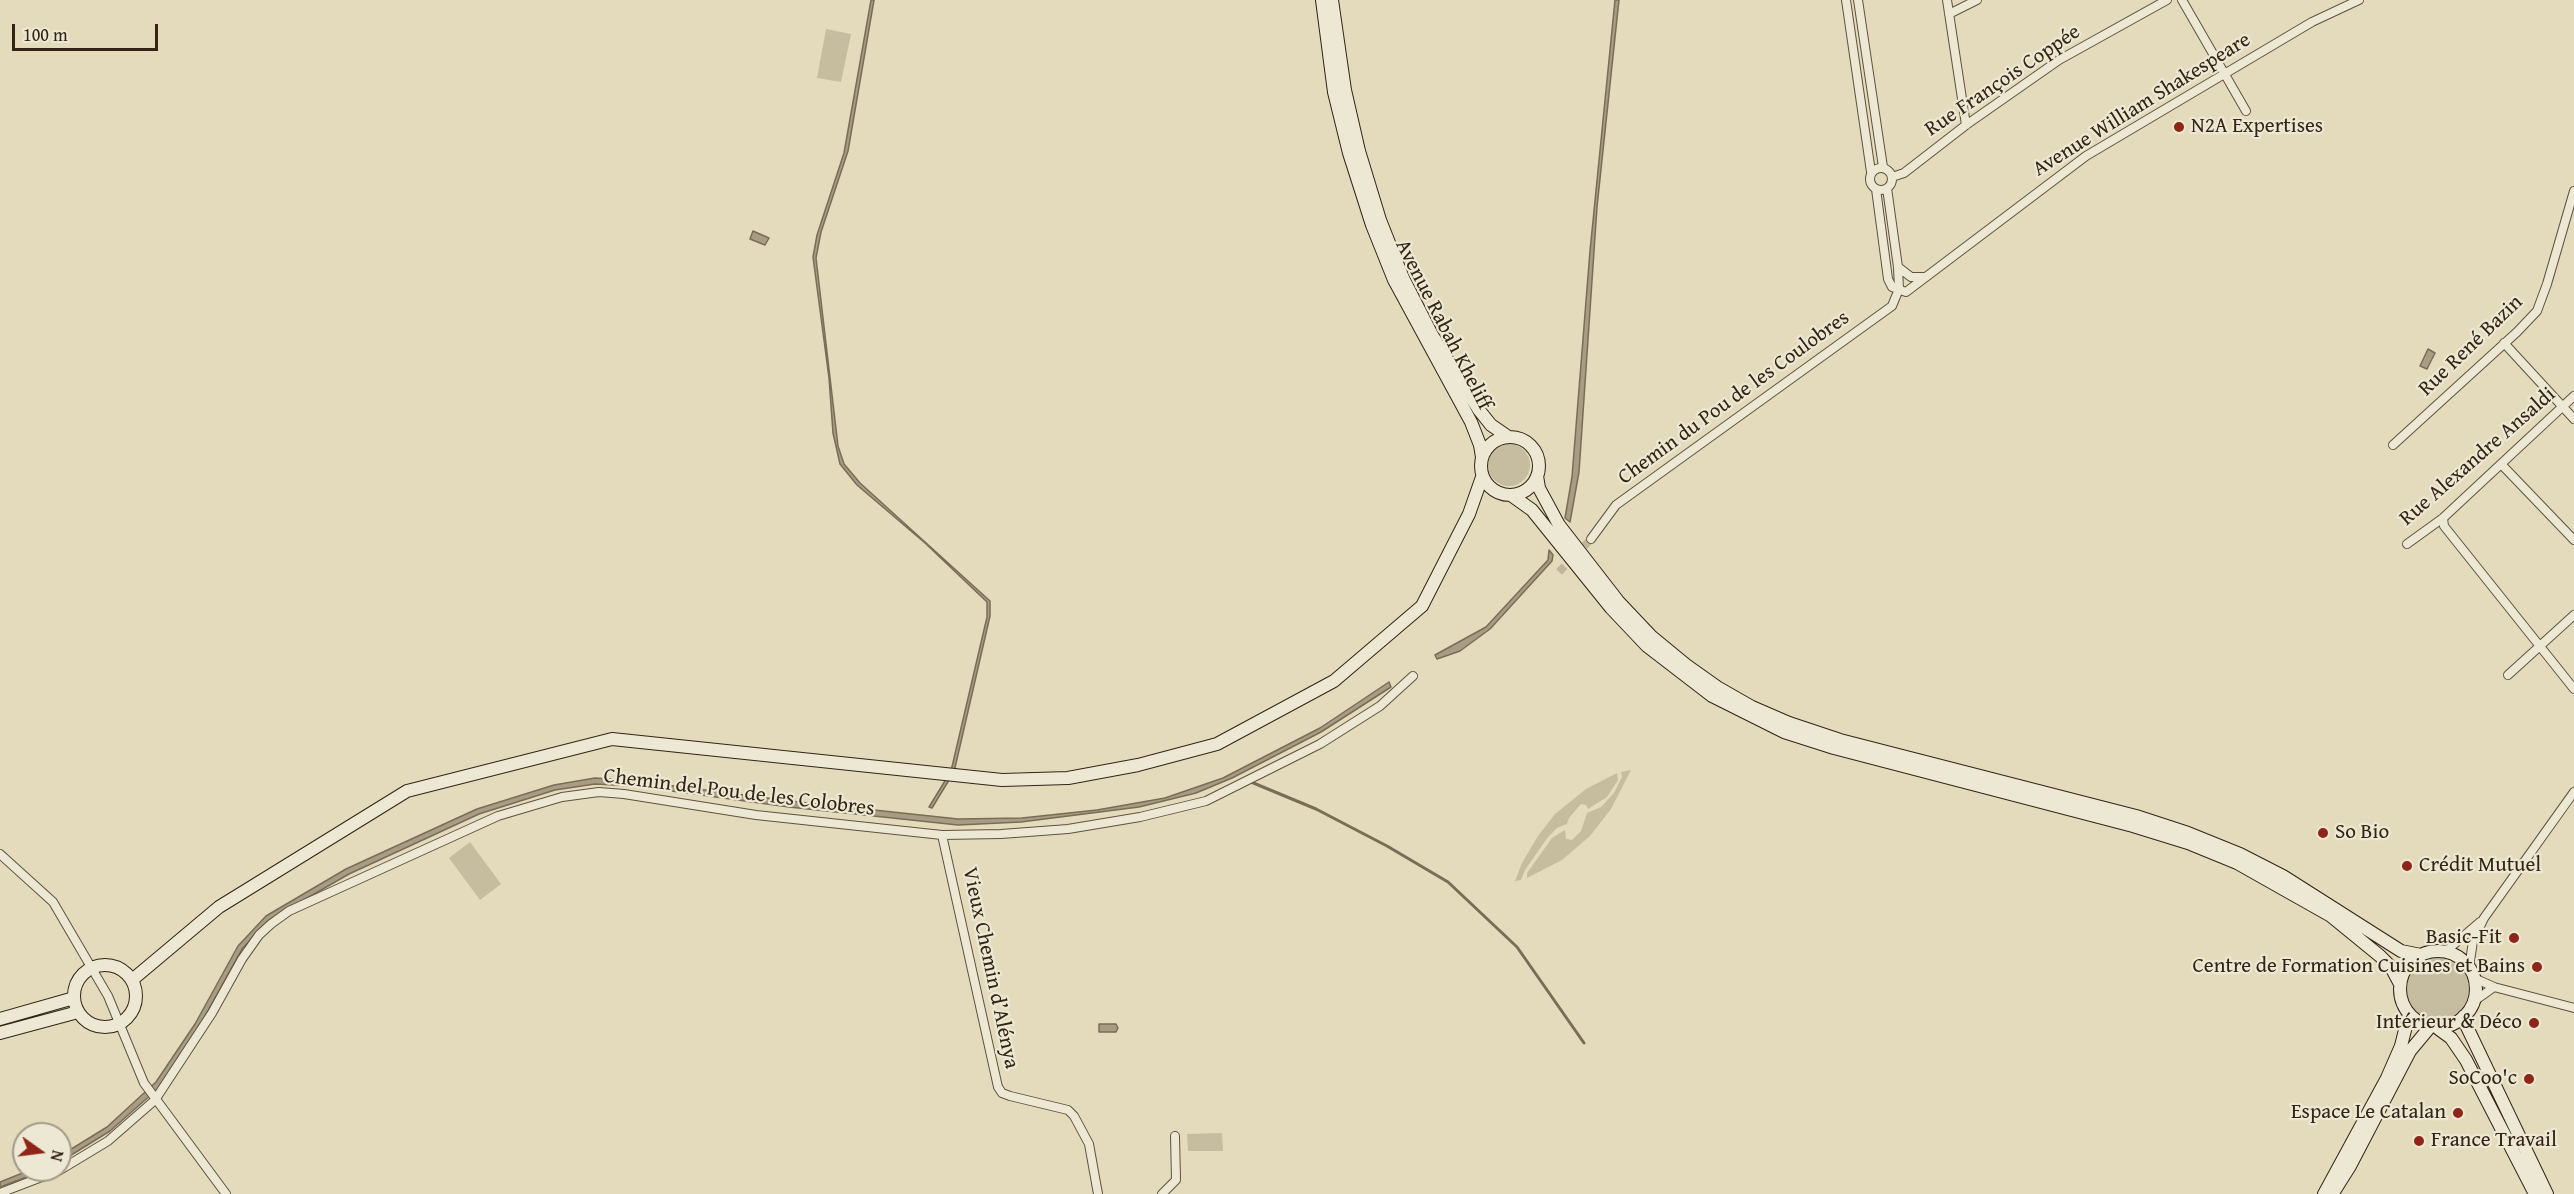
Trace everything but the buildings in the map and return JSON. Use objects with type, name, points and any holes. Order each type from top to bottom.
[{"type":"main road","name":"Avenue Rabah Kheliff","points":[[1322,0],[1334,92],[1349,153],[1372,225],[1394,280],[1471,422],[1482,457]]},
{"type":"main road","name":"Avenue Rabah Kheliff","points":[[1332,0],[1344,90],[1356,142],[1380,220],[1403,278],[1432,335],[1479,410],[1491,425],[1507,436]]},
{"type":"main road","points":[[132,980],[219,907],[406,790],[612,739],[1002,780],[1068,778],[1138,765],[1217,744],[1334,681],[1422,606],[1469,514],[1482,477],[1482,457],[1491,443],[1507,436],[1523,439],[1536,451],[1539,468],[1537,476],[1527,490],[1511,495],[1498,493],[1482,497],[1469,514]]},
{"type":"main road","points":[[1537,476],[1539,488],[1559,525],[1618,601],[1652,637],[1686,665],[1717,687],[1752,707],[1788,723],[1840,740],[2136,816],[2188,833],[2240,854],[2283,876],[2401,951],[2421,956]]},
{"type":"main road","points":[[1482,477],[1498,493]]},
{"type":"main road","points":[[1511,495],[1532,510],[1611,609],[1647,646],[1712,696],[1784,732],[1834,748],[2133,825],[2188,843],[2237,863],[2331,916],[2380,956],[2391,967],[2400,984]]},
{"type":"main road","points":[[2332,1194],[2354,1159],[2410,1051],[2433,1027],[2446,1026],[2464,1016],[2473,1002],[2475,990],[2471,973],[2454,955],[2445,952],[2433,952],[2421,956],[2407,968],[2400,984],[2400,995],[2409,1014],[2418,1022],[2433,1027],[2451,1038],[2466,1060],[2535,1194]]},
{"type":"main road","points":[[109,964],[116,966],[132,980],[136,993],[134,1007],[121,1023],[107,1027],[93,1025],[78,1012],[74,998],[79,978],[92,967],[109,964]]},
{"type":"main road","points":[[0,1019],[74,998]]},
{"type":"main road","points":[[0,1033],[78,1012]]},
{"type":"main road","points":[[2324,1194],[2386,1078],[2401,1046],[2409,1014]]},
{"type":"main road","points":[[2464,1016],[2467,1027],[2547,1194]]},
{"type":"street","points":[[1846,0],[1871,172],[1869,181],[1876,189],[1888,279],[1892,287],[1899,289]]},
{"type":"street","points":[[1858,0],[1883,167],[1891,172],[1892,177],[1887,188],[1899,289]]},
{"type":"street","points":[[1947,0],[1966,125]]},
{"type":"street","points":[[1949,14],[1977,0]]},
{"type":"street","name":"Rue François Coppée","points":[[1892,177],[1904,173],[1966,125],[2059,60],[2166,0]]},
{"type":"street","points":[[2182,0],[2246,111]]},
{"type":"street","name":"Avenue William Shakespeare","points":[[1899,289],[1906,292],[2086,156],[2312,22],[2359,0]]},
{"type":"street","points":[[1871,172],[1883,167]]},
{"type":"street","points":[[1876,189],[1887,188]]},
{"type":"street","name":"Rue René Bazin","points":[[2393,445],[2505,343],[2536,310],[2547,284],[2574,191]]},
{"type":"street","points":[[1898,267],[1911,277],[1925,278]]},
{"type":"street","points":[[1899,289],[1911,277]]},
{"type":"street","name":"Chemin du Pou de les Coulobres","points":[[1591,539],[1616,505],[1892,306],[1899,289]]},
{"type":"street","points":[[2505,343],[2561,408],[2574,419]]},
{"type":"street","name":"Rue Alexandre Ansaldi","points":[[2407,544],[2443,518],[2574,396]]},
{"type":"street","points":[[2502,465],[2574,540]]},
{"type":"street","points":[[2443,518],[2444,526],[2574,689]]},
{"type":"street","points":[[2508,675],[2574,615]]},
{"type":"street","name":"Chemin del Pou de les Colobres","points":[[72,1163],[108,1142],[155,1100],[206,1023],[242,959],[259,935],[271,924],[289,911],[498,816],[562,797],[599,792],[756,815],[942,835],[1001,834],[1068,828],[1140,817],[1206,801],[1320,744],[1380,706],[1413,676]]},
{"type":"street","points":[[2574,792],[2484,918],[2473,941],[2471,973],[2494,987],[2574,1008]]},
{"type":"street","name":"Vieux Chemin d’Alénya","points":[[942,835],[998,1087],[1002,1093],[1068,1110],[1074,1116],[1089,1144],[1098,1194]]},
{"type":"street","points":[[0,854],[53,902],[92,967],[121,1023],[144,1083],[226,1194]]},
{"type":"street","points":[[2445,952],[2484,918]]},
{"type":"street","points":[[2473,1002],[2494,987]]},
{"type":"street","points":[[1162,1194],[1176,1180],[1175,1136]]},
{"type":"street","name":"Chemin del Pou de les Colobres","points":[[0,1193],[29,1182]]},
{"type":"shaded area","points":[[871,0],[874,0],[848,151],[821,232],[816,258],[838,446],[844,464],[860,483],[990,601],[990,616],[954,772],[932,808],[929,807],[951,771],[987,617],[987,602],[925,543],[857,485],[840,464],[833,433],[829,378],[813,257],[817,235],[844,153]]},
{"type":"shaded area","points":[[1615,0],[1619,0],[1597,207],[1579,472],[1570,522],[1565,518],[1572,477],[1590,251]]},
{"type":"shaded area","points":[[826,29],[851,34],[841,82],[817,78]]},
{"type":"shaded area","points":[[753,231],[769,238],[765,245],[750,239]]},
{"type":"shaded area","points":[[2428,349],[2435,353],[2427,369],[2420,366]]},
{"type":"shaded area","points":[[1509,444],[1517,445],[1524,450],[1529,457],[1529,473],[1524,480],[1517,485],[1509,486],[1501,485],[1494,480],[1489,473],[1488,465],[1489,457],[1494,450],[1501,445]]},
{"type":"shaded area","points":[[1549,550],[1553,555],[1552,561],[1490,629],[1460,651],[1437,659],[1435,655],[1486,627],[1548,560]]},
{"type":"shaded area","points":[[1389,682],[1391,687],[1321,732],[1232,778],[1196,793],[1139,807],[1021,822],[958,825],[789,807],[635,786],[595,784],[555,790],[479,814],[349,874],[269,920],[242,949],[199,1027],[161,1086],[110,1131],[72,1155],[72,1149],[107,1127],[156,1082],[195,1024],[238,946],[266,916],[346,869],[477,809],[554,785],[595,778],[958,819],[1022,818],[1097,810],[1165,798],[1223,778],[1320,728]]},
{"type":"shaded area","points":[[1631,770],[1611,809],[1590,836],[1562,860],[1527,878],[1527,873],[1552,838],[1565,830],[1566,839],[1572,840],[1581,831],[1587,813],[1601,807],[1614,793],[1622,777],[1621,772]]},
{"type":"shaded area","points":[[1617,773],[1618,780],[1607,797],[1588,809],[1586,805],[1581,804],[1569,818],[1567,824],[1557,828],[1548,837],[1525,870],[1521,880],[1515,881],[1522,863],[1538,836],[1555,814],[1586,789]]},
{"type":"shaded area","points":[[470,842],[501,884],[480,900],[449,858]]},
{"type":"shaded area","points":[[2437,957],[2455,963],[2463,971],[2469,989],[2463,1007],[2455,1015],[2437,1021],[2419,1015],[2411,1007],[2405,989],[2411,971],[2419,963]]},
{"type":"shaded area","points":[[1099,1024],[1116,1024],[1118,1028],[1116,1032],[1099,1032]]},
{"type":"shaded area","points":[[1222,1133],[1223,1151],[1188,1151],[1187,1134]]},
{"type":"shaded area","points":[[12,1177],[13,1182],[0,1187],[0,1182]]},
{"type":"waterway","points":[[1251,782],[1316,809],[1387,846],[1448,882],[1517,947],[1584,1043]]},
{"type":"tunnel","points":[[1559,572],[1591,539]]},
{"type":"place","name":"N2A Expertises","points":[[2179,127]]},
{"type":"place","name":"So Bio","points":[[2323,833]]},
{"type":"place","name":"Crédit Mutuel","points":[[2407,866]]},
{"type":"place","name":"Basic-Fit","points":[[2514,938]]},
{"type":"place","name":"Centre de Formation Cuisines et Bains","points":[[2537,967]]},
{"type":"place","name":"Intérieur & Déco","points":[[2534,1023]]},
{"type":"place","name":"SoCoo'c","points":[[2529,1079]]},
{"type":"place","name":"Espace Le Catalan","points":[[2458,1113]]},
{"type":"place","name":"France Travail","points":[[2419,1141]]}]
